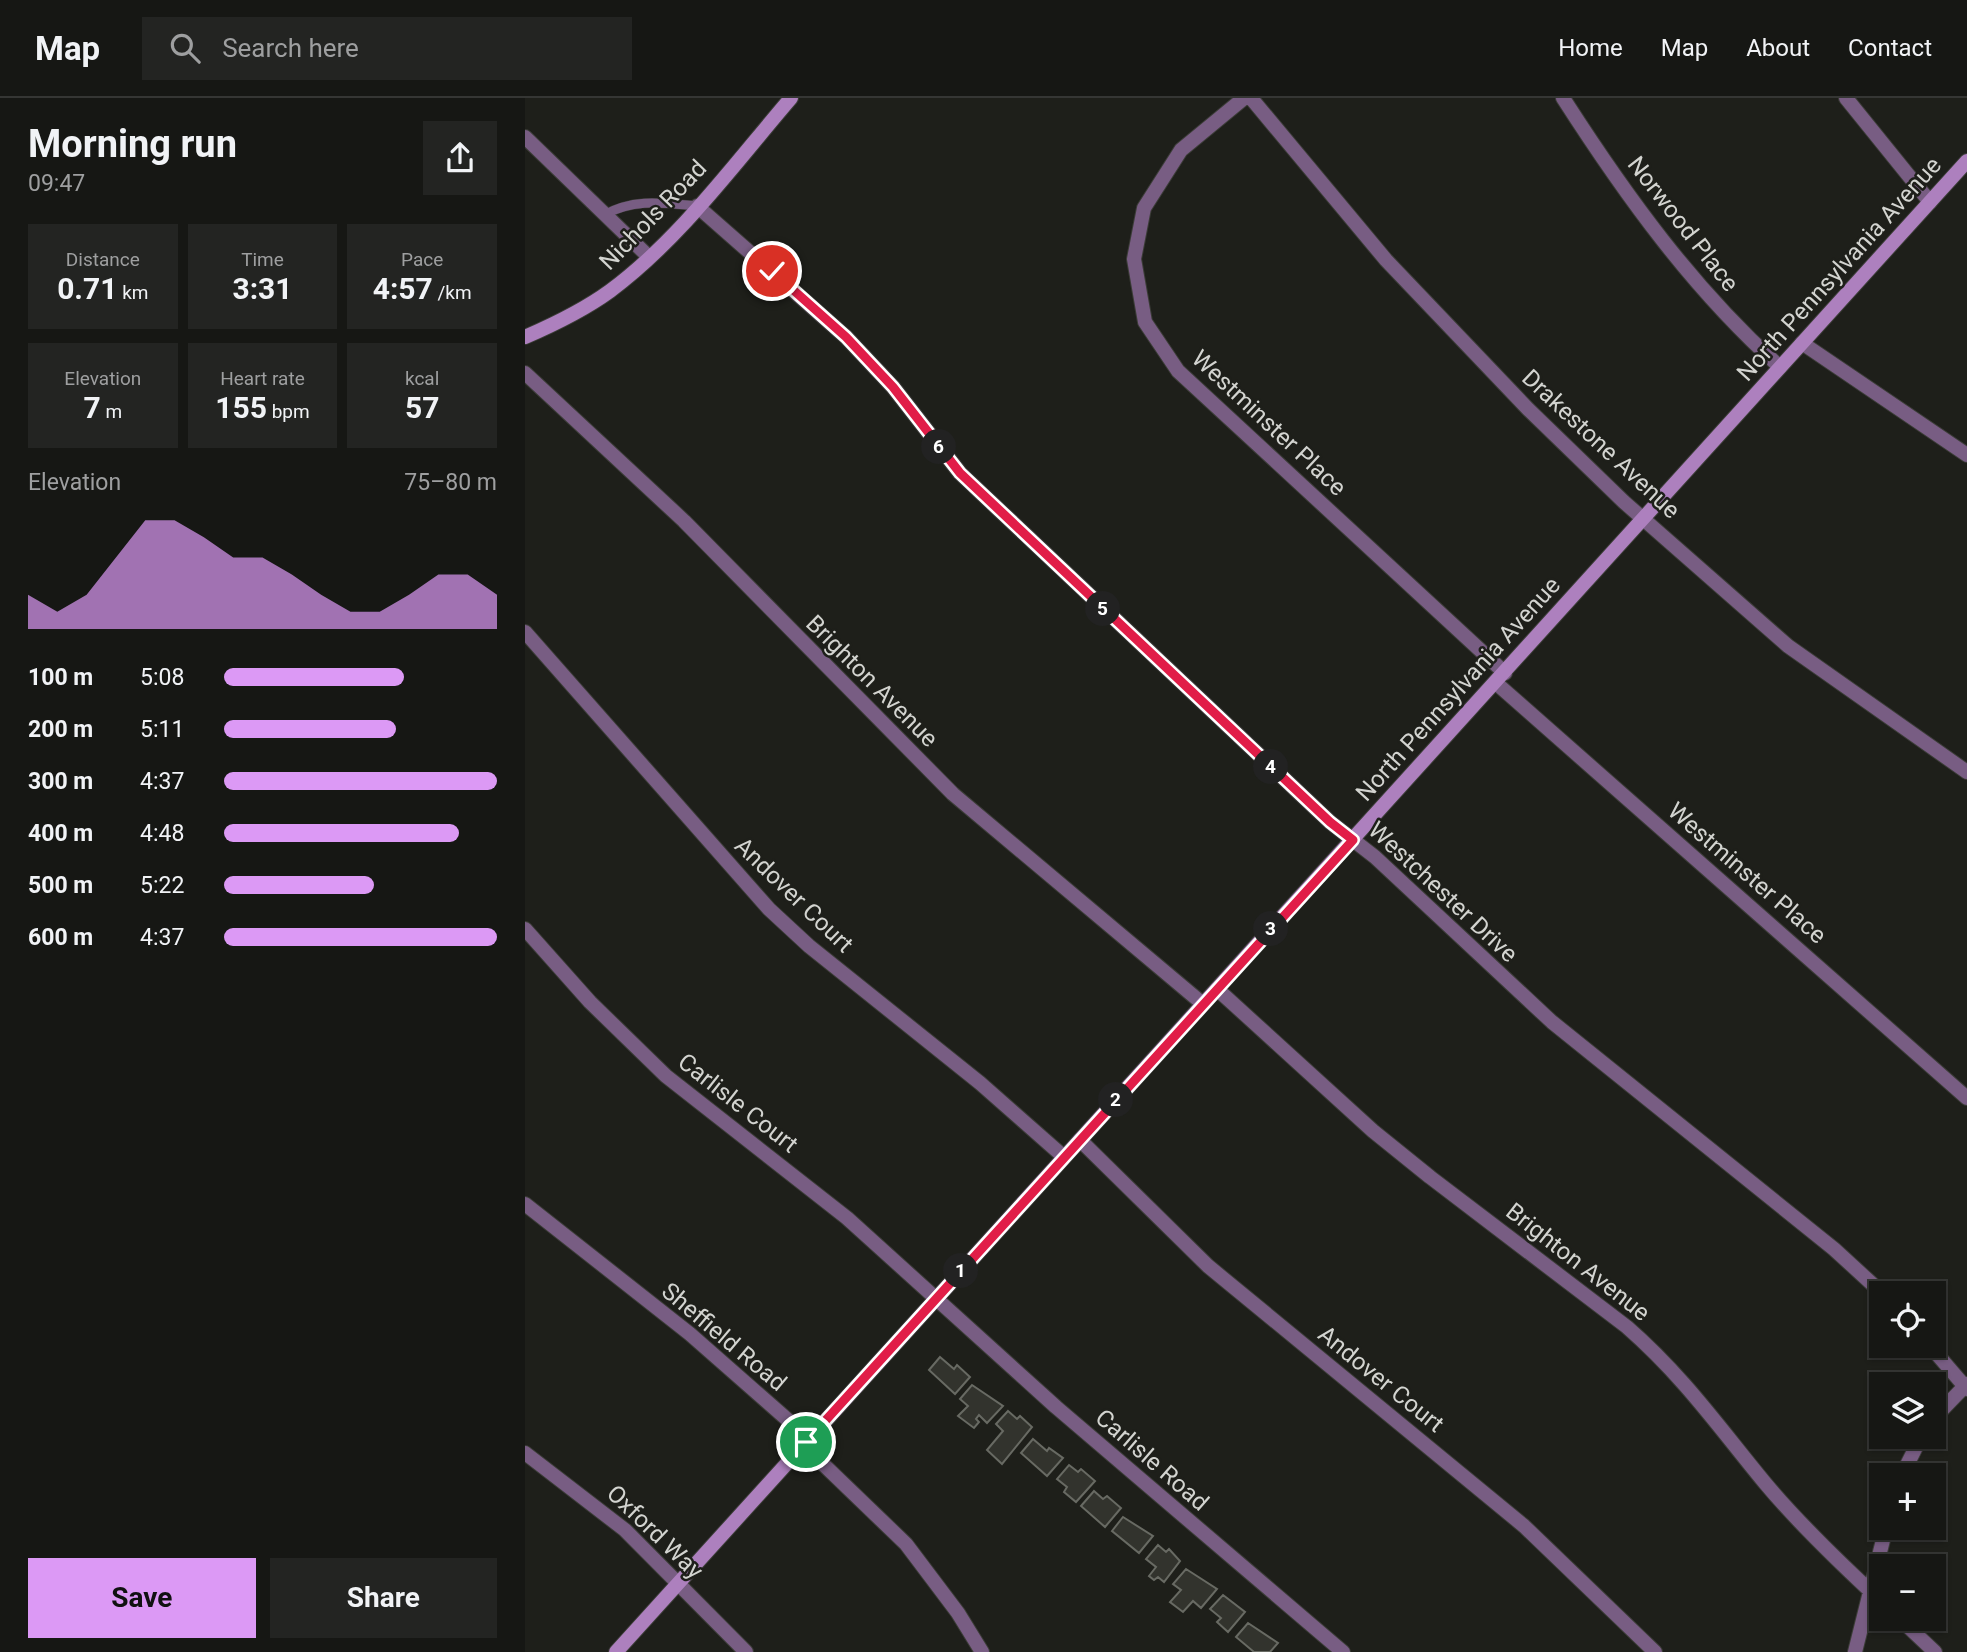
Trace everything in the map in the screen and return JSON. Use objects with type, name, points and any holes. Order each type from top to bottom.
[{"type":"street","name":"Nichols Road","points":[[525,337],[558,322],[608,292],[649,257],[791,98]]},
{"type":"street","name":"Westminster Place","points":[[1244,98],[1181,150],[1144,208],[1134,259],[1145,322],[1178,371],[1500,678],[1967,1098]]},
{"type":"street","name":"Drakestone Avenue","points":[[1251,98],[1386,260],[1528,409],[1788,646],[1967,772]]},
{"type":"street","name":"Norwood Place","points":[[1563,98],[1649,225],[1738,329],[1780,367]]},
{"type":"street","points":[[1846,98],[1930,202]]},
{"type":"street","points":[[526,140],[649,257]]},
{"type":"street","name":"North Pennsylvania Avenue","points":[[616,1652],[1966,165]]},
{"type":"street","name":"Westchester Drive","points":[[697,206],[846,337],[893,387],[960,473],[1330,822],[1552,1022],[1834,1248],[1869,1281]]},
{"type":"street","points":[[1802,343],[1967,455]]},
{"type":"street","name":"Brighton Avenue","points":[[525,373],[684,521],[953,794],[1203,1004]]},
{"type":"street","name":"Andover Court","points":[[525,632],[769,909],[809,946],[980,1083],[1064,1157]]},
{"type":"street","name":"Carlisle Court","points":[[525,929],[598,1010],[666,1076],[836,1210],[936,1298]]},
{"type":"street","name":"Brighton Avenue","points":[[1217,989],[1373,1131],[1627,1327],[1659,1355],[1707,1408],[1767,1485],[1869,1589]]},
{"type":"street","name":"Andover Court","points":[[1080,1140],[1208,1266],[1524,1526],[1655,1652]]},
{"type":"street","name":"Sheffield Road","points":[[525,1204],[717,1357],[789,1421],[824,1465],[906,1544],[940,1587],[982,1652]]},
{"type":"street","name":"Carlisle Road","points":[[936,1298],[1066,1416],[1343,1652]]},
{"type":"street","points":[[1941,1358],[1966,1386],[1946,1406]]},
{"type":"street","name":"Oxford Way","points":[[525,1453],[610,1516],[746,1652]]},
{"type":"street","points":[[1856,1652],[1869,1616]]},
{"type":"street","points":[[1913,1631],[1935,1652]]},
{"type":"lane","points":[[604,215],[622,204],[642,202],[697,206]]},
{"type":"building","points":[[940,1357],[954,1369],[957,1365],[970,1377],[955,1394],[929,1370]]},
{"type":"building","points":[[972,1385],[1003,1406],[987,1423],[979,1415],[976,1419],[979,1422],[974,1428],[958,1416],[968,1406],[960,1399]]},
{"type":"building","points":[[1008,1411],[1017,1419],[1020,1416],[1032,1427],[1002,1464],[987,1450],[1003,1431],[996,1424]]},
{"type":"building","points":[[1033,1439],[1047,1451],[1049,1448],[1063,1458],[1047,1476],[1021,1453]]},
{"type":"building","points":[[1069,1465],[1078,1472],[1081,1469],[1095,1481],[1076,1502],[1064,1492],[1067,1487],[1057,1479]]},
{"type":"building","points":[[1094,1491],[1103,1499],[1107,1496],[1121,1508],[1105,1527],[1081,1506]]},
{"type":"building","points":[[1123,1517],[1153,1536],[1139,1553],[1112,1531]]},
{"type":"building","points":[[1158,1545],[1166,1552],[1169,1549],[1180,1561],[1164,1582],[1158,1577],[1154,1580],[1149,1576],[1156,1567],[1146,1559]]},
{"type":"building","points":[[1186,1569],[1217,1589],[1201,1608],[1193,1601],[1183,1612],[1170,1602],[1181,1590],[1173,1584]]},
{"type":"building","points":[[1223,1595],[1245,1612],[1228,1632],[1217,1622],[1221,1618],[1210,1609]]},
{"type":"building","points":[[1248,1623],[1278,1643],[1270,1652],[1254,1652],[1236,1637]]},
{"type":"route","points":[[772,271],[846,337],[893,387],[960,473],[1027,539],[1330,822],[1353,840],[806,1442]]}]
